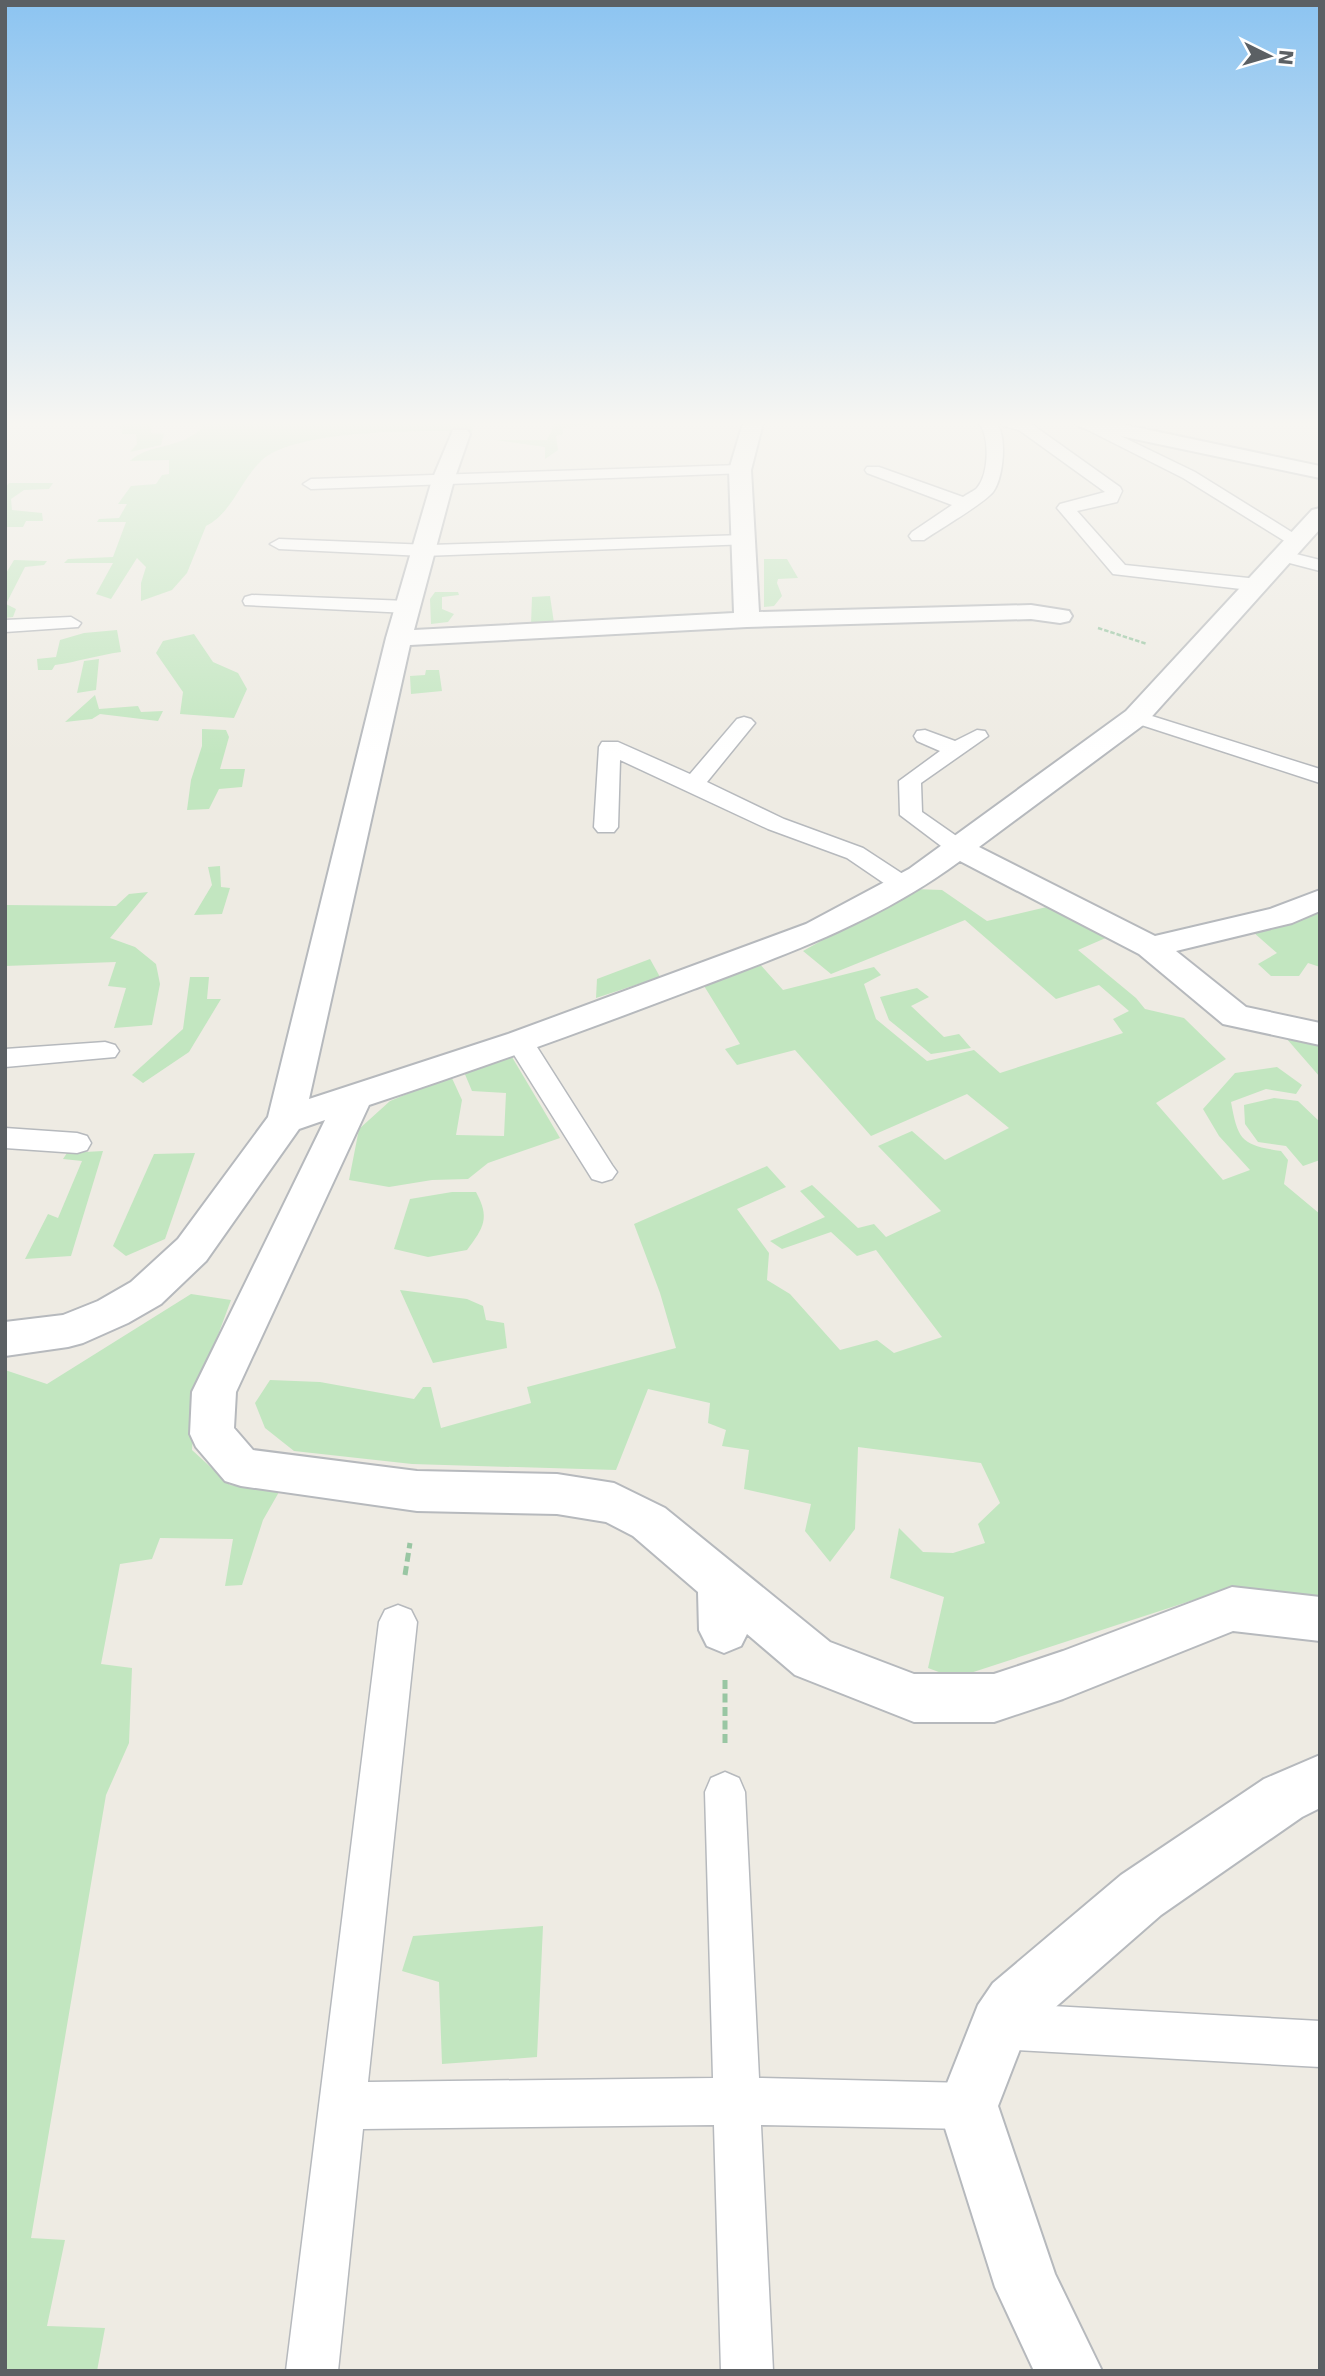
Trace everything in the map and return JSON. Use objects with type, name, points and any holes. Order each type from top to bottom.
[{"type":"street","points":[[5,1339],[68,1331],[113,1312],[146,1293],[192,1250],[286,1120],[399,638],[428,534]]},
{"type":"street","points":[[744,534],[747,620]]},
{"type":"street","points":[[286,1120],[520,1042],[817,930],[920,876],[1136,717],[1304,534]]},
{"type":"street","points":[[399,638],[747,620],[1031,612],[1060,615]]},
{"type":"street","points":[[957,847],[1151,947],[1235,1016],[1320,1034]]},
{"type":"street","points":[[1151,947],[1281,916],[1320,899]]},
{"type":"street","points":[[354,1098],[214,1392],[212,1434],[241,1467],[416,1506],[557,1494],[614,1503],[649,1522],[723,1608],[813,1659],[914,1698],[994,1698],[1063,1675],[1232,1609],[1320,1619]]},
{"type":"street","points":[[1069,2371],[1027,2287],[968,2106],[999,2026],[1013,2004],[1141,1895],[1283,1798],[1320,1781]]},
{"type":"lane","points":[[1088,534],[1119,570],[1258,585]]},
{"type":"lane","points":[[1270,534],[1320,566]]},
{"type":"lane","points":[[279,544],[424,550],[744,540]]},
{"type":"lane","points":[[252,601],[408,607]]},
{"type":"lane","points":[[5,626],[71,623]]},
{"type":"lane","points":[[1136,717],[1320,776]]},
{"type":"lane","points":[[694,785],[744,723]]},
{"type":"lane","points":[[925,736],[956,750]]},
{"type":"lane","points":[[957,847],[911,815],[909,781],[977,736]]},
{"type":"lane","points":[[606,827],[610,747],[776,824],[855,853],[903,885]]},
{"type":"lane","points":[[520,1042],[602,1172]]},
{"type":"lane","points":[[5,1058],[105,1051]]},
{"type":"lane","points":[[5,1138],[78,1143]]},
{"type":"lane","points":[[312,2371],[398,1622]]},
{"type":"lane","points":[[725,1792],[747,2371]]},
{"type":"lane","points":[[999,2026],[1320,2044]]},
{"type":"lane","points":[[344,2106],[737,2101],[968,2106]]},
{"type":"path","points":[[1060,615],[1191,658]]},
{"type":"path","points":[[398,1622],[416,1506]]},
{"type":"path","points":[[723,1608],[725,1792]]},
{"type":"green space","points":[[122,534],[203,534],[187,573],[172,590],[141,601],[141,583],[146,567],[137,558],[111,599],[96,594],[113,563],[64,563],[68,559],[113,557]]},
{"type":"green space","points":[[764,559],[787,559],[798,578],[778,579],[782,596],[774,606],[764,607]]},
{"type":"green space","points":[[14,560],[47,561],[44,565],[25,567],[6,604],[16,609],[13,617],[5,618],[5,575]]},
{"type":"green space","points":[[435,592],[458,592],[459,595],[442,597],[442,609],[454,614],[448,622],[431,624],[430,599]]},
{"type":"green space","points":[[550,596],[554,623],[531,624],[532,597]]},
{"type":"green space","points":[[117,630],[121,652],[55,665],[52,670],[38,670],[37,659],[56,657],[60,640],[84,633]]},
{"type":"green space","points":[[194,634],[213,662],[238,673],[247,689],[234,718],[180,714],[183,692],[156,653],[163,641]]},
{"type":"green space","points":[[99,659],[96,690],[77,693],[84,661]]},
{"type":"green space","points":[[426,670],[439,670],[442,691],[411,694],[410,676],[425,675]]},
{"type":"green space","points":[[95,695],[99,709],[138,706],[141,712],[163,711],[158,721],[100,714],[92,719],[65,722]]},
{"type":"green space","points":[[202,729],[226,730],[229,737],[220,769],[245,769],[242,787],[219,789],[209,809],[187,810],[191,780],[202,746]]},
{"type":"green space","points":[[220,866],[221,887],[230,888],[222,914],[194,915],[212,885],[208,867]]},
{"type":"green space","points":[[914,889],[942,890],[987,921],[1051,906],[1108,937],[1078,950],[1136,998],[1145,1009],[1184,1018],[1226,1059],[1156,1103],[1223,1180],[1250,1170],[1219,1136],[1203,1109],[1235,1073],[1277,1067],[1302,1085],[1296,1094],[1266,1089],[1231,1102],[1236,1125],[1244,1139],[1258,1146],[1281,1151],[1288,1160],[1284,1184],[1320,1214],[1320,1604],[1224,1590],[955,1678],[928,1668],[944,1597],[890,1578],[899,1528],[923,1552],[953,1553],[985,1543],[978,1524],[1000,1503],[981,1463],[858,1447],[855,1529],[830,1562],[805,1531],[811,1504],[744,1489],[749,1450],[722,1446],[726,1430],[708,1423],[710,1403],[648,1389],[616,1470],[412,1464],[294,1451],[265,1428],[255,1403],[270,1380],[320,1382],[414,1399],[423,1387],[431,1387],[441,1428],[531,1403],[527,1387],[676,1348],[660,1293],[634,1224],[767,1166],[786,1187],[737,1209],[769,1253],[767,1280],[790,1294],[840,1350],[877,1340],[894,1353],[942,1337],[876,1250],[857,1256],[831,1232],[782,1249],[770,1241],[825,1217],[800,1191],[812,1185],[858,1228],[874,1224],[886,1237],[941,1211],[878,1146],[912,1131],[945,1160],[1009,1128],[967,1094],[871,1136],[795,1050],[737,1065],[725,1049],[740,1044],[701,981],[758,962],[783,990],[874,967],[881,975],[864,984],[876,1019],[927,1061],[974,1050],[1000,1073],[1123,1033],[1113,1019],[1129,1011],[1099,985],[1056,999],[965,920],[831,974],[803,951]]},
{"type":"green space","points":[[148,892],[110,938],[135,947],[156,964],[160,984],[152,1025],[114,1028],[126,988],[108,986],[116,962],[5,966],[5,905],[116,906],[129,894]]},
{"type":"green space","points":[[1320,910],[1320,967],[1308,963],[1299,976],[1271,976],[1258,964],[1277,953],[1253,932]]},
{"type":"green space","points":[[650,959],[660,977],[596,998],[597,979]]},
{"type":"green space","points":[[190,977],[209,977],[207,999],[221,999],[189,1052],[143,1083],[132,1075],[183,1029]]},
{"type":"green space","points":[[917,988],[929,997],[911,1006],[944,1037],[959,1034],[971,1048],[931,1054],[889,1020],[880,997]]},
{"type":"green space","points":[[1286,1038],[1320,1045],[1320,1077]]},
{"type":"green space","points":[[512,1057],[560,1138],[488,1163],[468,1179],[432,1180],[389,1187],[349,1180],[359,1129],[390,1101],[451,1076],[462,1100],[456,1135],[504,1136],[506,1093],[472,1091],[464,1072]]},
{"type":"green space","points":[[1274,1098],[1298,1101],[1320,1122],[1320,1160],[1303,1166],[1286,1146],[1258,1142],[1245,1124],[1244,1105]]},
{"type":"green space","points":[[103,1151],[71,1256],[25,1259],[48,1214],[58,1218],[82,1161],[63,1159],[67,1153]]},
{"type":"green space","points":[[195,1153],[165,1239],[126,1256],[113,1246],[154,1154]]},
{"type":"green space","points":[[452,1192],[476,1192],[483,1209],[481,1228],[467,1250],[428,1257],[394,1249],[410,1199]]},
{"type":"green space","points":[[400,1290],[467,1299],[483,1306],[486,1320],[504,1323],[507,1348],[433,1363]]},
{"type":"green space","points":[[191,1294],[231,1300],[195,1397],[192,1450],[230,1485],[279,1492],[263,1520],[242,1585],[225,1586],[233,1539],[160,1538],[152,1559],[120,1564],[101,1664],[132,1668],[129,1743],[106,1795],[31,2238],[65,2240],[47,2326],[105,2328],[97,2371],[5,2371],[5,1370],[47,1384]]},
{"type":"green space","points":[[543,1926],[537,2057],[442,2064],[439,1982],[402,1971],[413,1936]]}]
